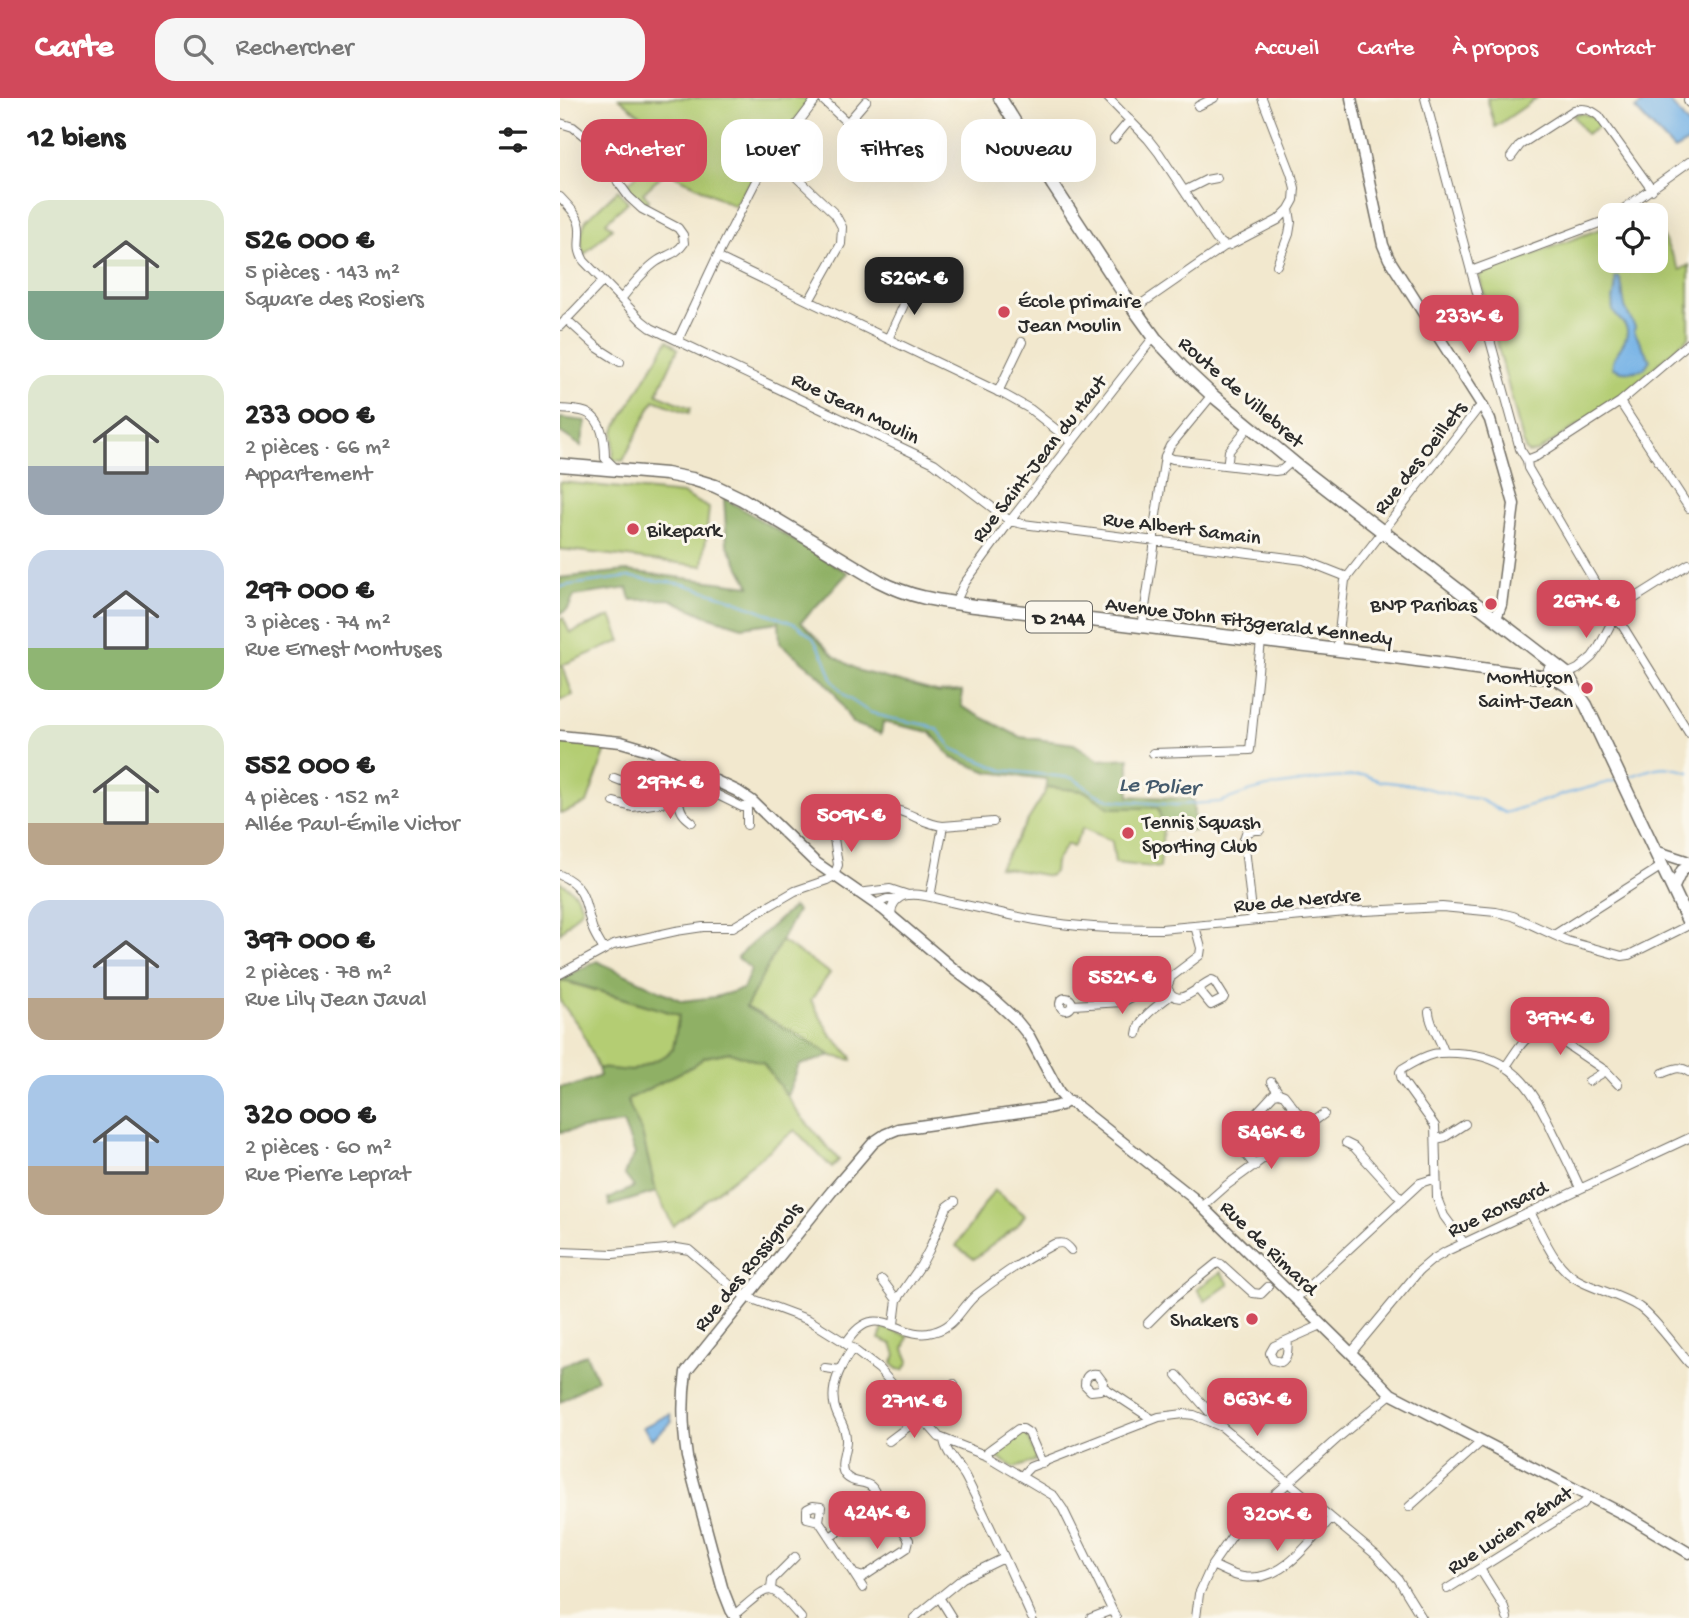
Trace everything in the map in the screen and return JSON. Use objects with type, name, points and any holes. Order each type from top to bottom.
[{"type":"main road","name":"Route de Villebret","points":[[1000,98],[1059,195],[1134,309],[1182,368],[1292,461],[1496,618],[1535,652]]},
{"type":"main road","name":"Avenue John Fitzgerald Kennedy","points":[[560,465],[666,474],[715,486],[742,499],[879,581],[922,599],[1530,674],[1557,674],[1578,693],[1586,705],[1689,924]]},
{"type":"main road","points":[[1535,652],[1557,674]]},
{"type":"main road","points":[[1535,652],[1557,674]]},
{"type":"main road","points":[[1530,674],[1536,668],[1535,652]]},
{"type":"street","points":[[803,119],[819,98],[843,119]]},
{"type":"street","points":[[1108,98],[1159,153],[1216,239],[1225,246]]},
{"type":"street","points":[[1198,106],[1214,98]]},
{"type":"street","points":[[1134,309],[1225,246],[1278,220],[1289,209],[1294,200],[1295,188],[1262,98]]},
{"type":"street","points":[[1351,98],[1383,246],[1490,420],[1514,504],[1501,605],[1496,618]]},
{"type":"street","points":[[1426,98],[1520,449],[1534,481],[1613,617],[1622,625],[1689,733]]},
{"type":"street","points":[[850,119],[866,101]]},
{"type":"street","points":[[1511,157],[1520,145],[1574,110],[1592,110],[1652,190]]},
{"type":"street","points":[[1114,139],[1130,120]]},
{"type":"street","points":[[560,123],[573,127],[604,152],[618,182],[642,209],[678,228],[683,235],[684,243],[679,251],[660,259],[646,270],[621,299]]},
{"type":"street","points":[[1633,203],[1689,162]]},
{"type":"street","points":[[1184,191],[1206,180],[1217,178]]},
{"type":"street","points":[[678,340],[755,182]]},
{"type":"street","points":[[801,182],[835,214],[842,228],[841,244],[809,301]]},
{"type":"street","name":"Rue Jean Moulin","points":[[560,197],[577,216],[579,253],[584,261],[651,328],[934,463],[1010,521]]},
{"type":"street","points":[[1277,265],[1289,234],[1289,209]]},
{"type":"street","points":[[1471,271],[1598,223]]},
{"type":"street","points":[[717,257],[998,392],[1030,409],[1072,442]]},
{"type":"street","points":[[603,281],[563,323],[620,362]]},
{"type":"street","points":[[888,339],[914,284]]},
{"type":"street","name":"Rue Saint-Jean du Haut","points":[[958,604],[964,584],[1010,521],[1155,338]]},
{"type":"street","points":[[998,392],[1022,342]]},
{"type":"street","points":[[1527,460],[1620,402],[1689,343]]},
{"type":"street","points":[[1142,627],[1166,456],[1170,446],[1212,395]]},
{"type":"street","points":[[1620,402],[1689,508]]},
{"type":"street","name":"Rue des Oeillets","points":[[1347,577],[1482,405]]},
{"type":"street","points":[[560,409],[588,413],[594,417],[600,426],[605,444],[605,458],[617,470]]},
{"type":"street","points":[[1228,460],[1229,451],[1249,426]]},
{"type":"street","points":[[1166,456],[1275,471],[1282,470],[1292,461]]},
{"type":"street","name":"Rue Albert Samain","points":[[1010,521],[1304,560],[1347,577]]},
{"type":"street","points":[[1557,674],[1584,666],[1599,648],[1619,608],[1689,564]]},
{"type":"street","points":[[1337,650],[1347,577]]},
{"type":"street","points":[[1153,753],[1250,750],[1261,641]]},
{"type":"street","name":"Rue de Rimard","points":[[560,736],[621,742],[660,754],[737,791],[815,862],[892,917],[1016,1020],[1067,1101],[1164,1174],[1202,1208],[1391,1394],[1631,1518],[1689,1553]]},
{"type":"street","points":[[660,754],[658,760],[661,766],[742,807],[749,804],[747,825]]},
{"type":"street","points":[[614,778],[667,802]]},
{"type":"street","points":[[614,802],[632,807],[679,801],[686,794],[691,782]]},
{"type":"street","points":[[679,801],[683,816],[692,822]]},
{"type":"street","points":[[885,809],[894,809],[932,825],[993,822]]},
{"type":"street","points":[[560,974],[613,945],[676,931],[703,927],[733,927],[795,891],[827,880],[834,876],[838,865],[832,825]]},
{"type":"street","points":[[930,897],[943,826]]},
{"type":"street","points":[[1252,920],[1244,839],[1246,833],[1260,830]]},
{"type":"street","points":[[1655,851],[1686,865]]},
{"type":"street","points":[[1554,935],[1662,866],[1686,865]]},
{"type":"street","points":[[1672,890],[1686,865]]},
{"type":"street","points":[[560,875],[572,882],[583,896],[592,928],[604,950]]},
{"type":"street","points":[[858,893],[885,889],[897,895],[890,910],[892,917]]},
{"type":"street","name":"Rue de Nerdre","points":[[875,904],[897,895],[930,897],[1067,925],[1142,929],[1442,907],[1496,912],[1523,920],[1567,941],[1622,956],[1629,955],[1689,924]]},
{"type":"street","points":[[1195,926],[1201,948],[1200,956],[1171,977],[1167,987],[1175,998],[1184,998],[1198,988]]},
{"type":"street","points":[[1073,1004],[1122,1002],[1168,982]]},
{"type":"street","points":[[1138,1034],[1138,1027],[1145,1017],[1171,995]]},
{"type":"street","points":[[1429,1012],[1429,1021],[1444,1052]]},
{"type":"street","points":[[1506,1066],[1526,1037],[1545,1031],[1605,1071],[1618,1084]]},
{"type":"street","points":[[1464,1243],[1450,1225],[1437,1198],[1435,1126],[1402,1080],[1400,1072],[1421,1057],[1444,1052],[1487,1057],[1506,1066],[1527,1085],[1536,1098],[1580,1188]]},
{"type":"street","points":[[1664,1073],[1676,1068],[1689,1072]]},
{"type":"street","points":[[1589,1081],[1605,1071]]},
{"type":"street","points":[[1271,1082],[1308,1126]]},
{"type":"street","points":[[1255,1166],[1235,1138],[1274,1094],[1279,1093]]},
{"type":"street","name":"Rue des Rossignols","points":[[735,1617],[722,1587],[688,1464],[685,1443],[686,1372],[874,1142],[898,1129],[1048,1108],[1067,1101]]},
{"type":"street","points":[[1202,1208],[1227,1185],[1324,1114]]},
{"type":"street","points":[[1436,1139],[1445,1137],[1465,1125]]},
{"type":"street","name":"Rue Ronsard","points":[[1351,1353],[1419,1271],[1432,1260],[1689,1138]]},
{"type":"street","points":[[1346,1143],[1353,1147],[1402,1200]]},
{"type":"street","points":[[1295,1299],[1420,1183],[1436,1178]]},
{"type":"street","points":[[894,1324],[897,1300],[921,1265],[947,1207],[955,1201]]},
{"type":"street","points":[[1530,1212],[1562,1267],[1577,1280],[1618,1296],[1646,1313],[1689,1363]]},
{"type":"street","points":[[830,1537],[871,1510],[877,1500],[870,1485],[850,1479],[842,1467],[846,1436],[836,1412],[834,1392],[857,1329],[874,1322],[894,1324],[905,1330],[924,1334],[944,1328],[956,1319],[974,1297],[1009,1269],[1054,1244],[1061,1242],[1071,1250]]},
{"type":"street","points":[[560,1252],[613,1254],[677,1248],[689,1250],[747,1297],[809,1320],[850,1345],[894,1384],[934,1433],[986,1456],[1059,1501],[1114,1614],[1091,1618]]},
{"type":"street","points":[[1148,1323],[1170,1301],[1217,1263],[1253,1293],[1261,1294],[1268,1287]]},
{"type":"street","points":[[882,1280],[897,1300]]},
{"type":"street","points":[[1287,1340],[1322,1325]]},
{"type":"street","points":[[825,1367],[840,1370]]},
{"type":"street","points":[[1177,1375],[1222,1427],[1376,1555],[1406,1590],[1422,1618]]},
{"type":"street","points":[[889,1441],[954,1384]]},
{"type":"street","points":[[1102,1386],[1152,1419]]},
{"type":"street","points":[[1196,1618],[1199,1594],[1212,1565],[1237,1529],[1391,1394]]},
{"type":"street","points":[[1194,1415],[1198,1399]]},
{"type":"street","points":[[1022,1477],[1030,1467],[1168,1415],[1194,1415],[1222,1427]]},
{"type":"street","points":[[986,1456],[988,1451],[1018,1429],[1023,1429],[1029,1433],[1042,1462]]},
{"type":"street","points":[[944,1439],[944,1444],[965,1476],[1032,1618]]},
{"type":"street","points":[[1409,1507],[1482,1441]]},
{"type":"street","name":"Rue Lucien Pénat","points":[[1447,1589],[1583,1504],[1589,1497]]},
{"type":"street","points":[[854,1574],[863,1577],[909,1544],[888,1506],[877,1500]]},
{"type":"street","points":[[1212,1565],[1245,1578],[1272,1572],[1298,1555],[1331,1518]]},
{"type":"street","points":[[819,1521],[863,1588]]},
{"type":"street","points":[[771,1589],[772,1580],[795,1557]]},
{"type":"street","points":[[914,1618],[963,1578],[1004,1558]]},
{"type":"street","points":[[1480,1569],[1504,1607],[1507,1618]]},
{"type":"street","points":[[735,1617],[764,1591],[771,1589],[780,1594],[801,1618]]},
{"type":"street","points":[[939,1597],[952,1618]]},
{"type":"green space","points":[[619,98],[811,98],[796,119],[721,119],[721,182],[751,182],[734,206],[688,182],[707,182],[707,119],[643,119]]},
{"type":"green space","points":[[1487,98],[1537,98],[1495,127]]},
{"type":"green space","points":[[1580,113],[1592,116],[1599,123],[1598,127],[1586,134],[1573,115]]},
{"type":"green space","points":[[629,182],[655,182],[643,193],[649,200],[644,205],[625,186]]},
{"type":"green space","points":[[618,190],[628,202],[606,222],[612,228],[584,255],[582,238],[586,220]]},
{"type":"green space","points":[[1598,230],[1598,273],[1668,273],[1668,247],[1680,270],[1689,265],[1689,337],[1618,399],[1537,452],[1528,453],[1479,275]]},
{"type":"green space","points":[[668,340],[678,349],[657,394],[691,408],[689,413],[654,400],[623,461],[613,460],[614,431]]},
{"type":"green space","points":[[560,418],[586,421],[581,446],[560,432]]},
{"type":"green space","name":"Bikepark","points":[[560,482],[683,494],[709,508],[703,566],[560,549]]},
{"type":"green space","points":[[724,498],[848,573],[801,622],[834,656],[860,671],[940,693],[962,691],[962,707],[1020,737],[1074,744],[1099,760],[1129,758],[1129,796],[1193,799],[1195,831],[1163,828],[1158,808],[1110,808],[1084,791],[1047,787],[1046,779],[988,772],[952,758],[930,732],[883,722],[881,734],[852,723],[834,692],[820,676],[780,643],[779,622],[742,627],[704,615],[670,599],[631,600],[628,588],[574,596],[568,609],[560,614],[560,578],[626,571],[750,586],[727,544]]},
{"type":"green space","points":[[611,616],[621,641],[562,665],[573,695],[560,700],[560,619],[563,618],[570,633]]},
{"type":"green space","points":[[560,742],[607,747],[587,803],[563,813],[560,813]]},
{"type":"green space","name":"Tennis Squash Sporting Club","points":[[1047,787],[1085,791],[1110,808],[1159,808],[1163,828],[1160,868],[1115,863],[1112,841],[1083,828],[1073,847],[1067,844],[1055,862],[1054,872],[1049,876],[999,867]]},
{"type":"green space","points":[[560,882],[574,893],[582,909],[560,933]]},
{"type":"green space","points":[[793,907],[797,911],[746,1007],[832,1056],[799,1065],[787,1096],[763,1063],[730,1052],[705,1057],[627,1100],[642,1133],[656,1192],[610,1206],[608,1199],[634,1187],[624,1174],[635,1154],[623,1123],[560,1132],[560,1087],[573,1086],[600,1076],[598,1068],[632,1071],[665,1056],[673,1049],[679,1015],[560,979],[597,961],[682,1001],[715,997],[743,989],[751,969],[737,957]]},
{"type":"green space","points":[[781,941],[830,973],[811,1000],[830,1034],[852,1060],[832,1056],[746,1007]]},
{"type":"green space","points":[[560,980],[679,1015],[673,1049],[665,1056],[632,1071],[598,1068],[581,1029],[560,1001]]},
{"type":"green space","points":[[730,1052],[763,1063],[798,1113],[839,1160],[832,1168],[795,1130],[673,1226],[656,1192],[642,1133],[626,1100],[693,1066],[705,1057]]},
{"type":"green space","points":[[994,1190],[1025,1215],[1017,1226],[974,1259],[956,1246]]},
{"type":"green space","points":[[1221,1272],[1229,1284],[1205,1301],[1197,1289]]},
{"type":"green space","points":[[883,1328],[908,1336],[904,1349],[909,1361],[904,1370],[897,1369],[892,1363],[896,1355],[892,1344],[879,1339]]},
{"type":"green space","points":[[586,1354],[597,1379],[560,1402],[560,1367]]},
{"type":"green space","points":[[1020,1432],[1027,1434],[1036,1457],[1035,1461],[1015,1468],[994,1456],[994,1451]]},
{"type":"water","points":[[1649,98],[1667,98],[1689,126],[1689,142],[1674,150],[1635,109]]},
{"type":"water","points":[[1619,277],[1634,331],[1650,360],[1644,369],[1640,370],[1625,371],[1613,368],[1614,359],[1627,333],[1626,326],[1612,307],[1615,278]]},
{"type":"water","points":[[670,1414],[672,1422],[652,1439],[643,1427]]},
{"type":"waterway","name":"Le Polier","points":[[560,587],[629,577],[683,584],[728,598],[795,624],[813,638],[833,681],[845,696],[869,712],[927,725],[938,730],[953,749],[1002,770],[1073,778],[1096,794],[1112,800],[1175,805],[1220,802],[1267,787],[1365,775],[1379,781],[1479,799],[1505,813],[1617,780]]},
{"type":"waterway","name":"Le Polier","points":[[1626,778],[1656,768],[1689,772]]},
{"type":"place","name":"École primaire Jean Moulin","points":[[1004,312]]},
{"type":"place","name":"Bikepark","points":[[633,529]]},
{"type":"place","name":"BNP Paribas","points":[[1491,604]]},
{"type":"place","name":"Montluçon Saint-Jean","points":[[1587,688]]},
{"type":"place","name":"Tennis Squash Sporting Club","points":[[1128,833]]},
{"type":"place","name":"Shakers","points":[[1252,1319]]}]
